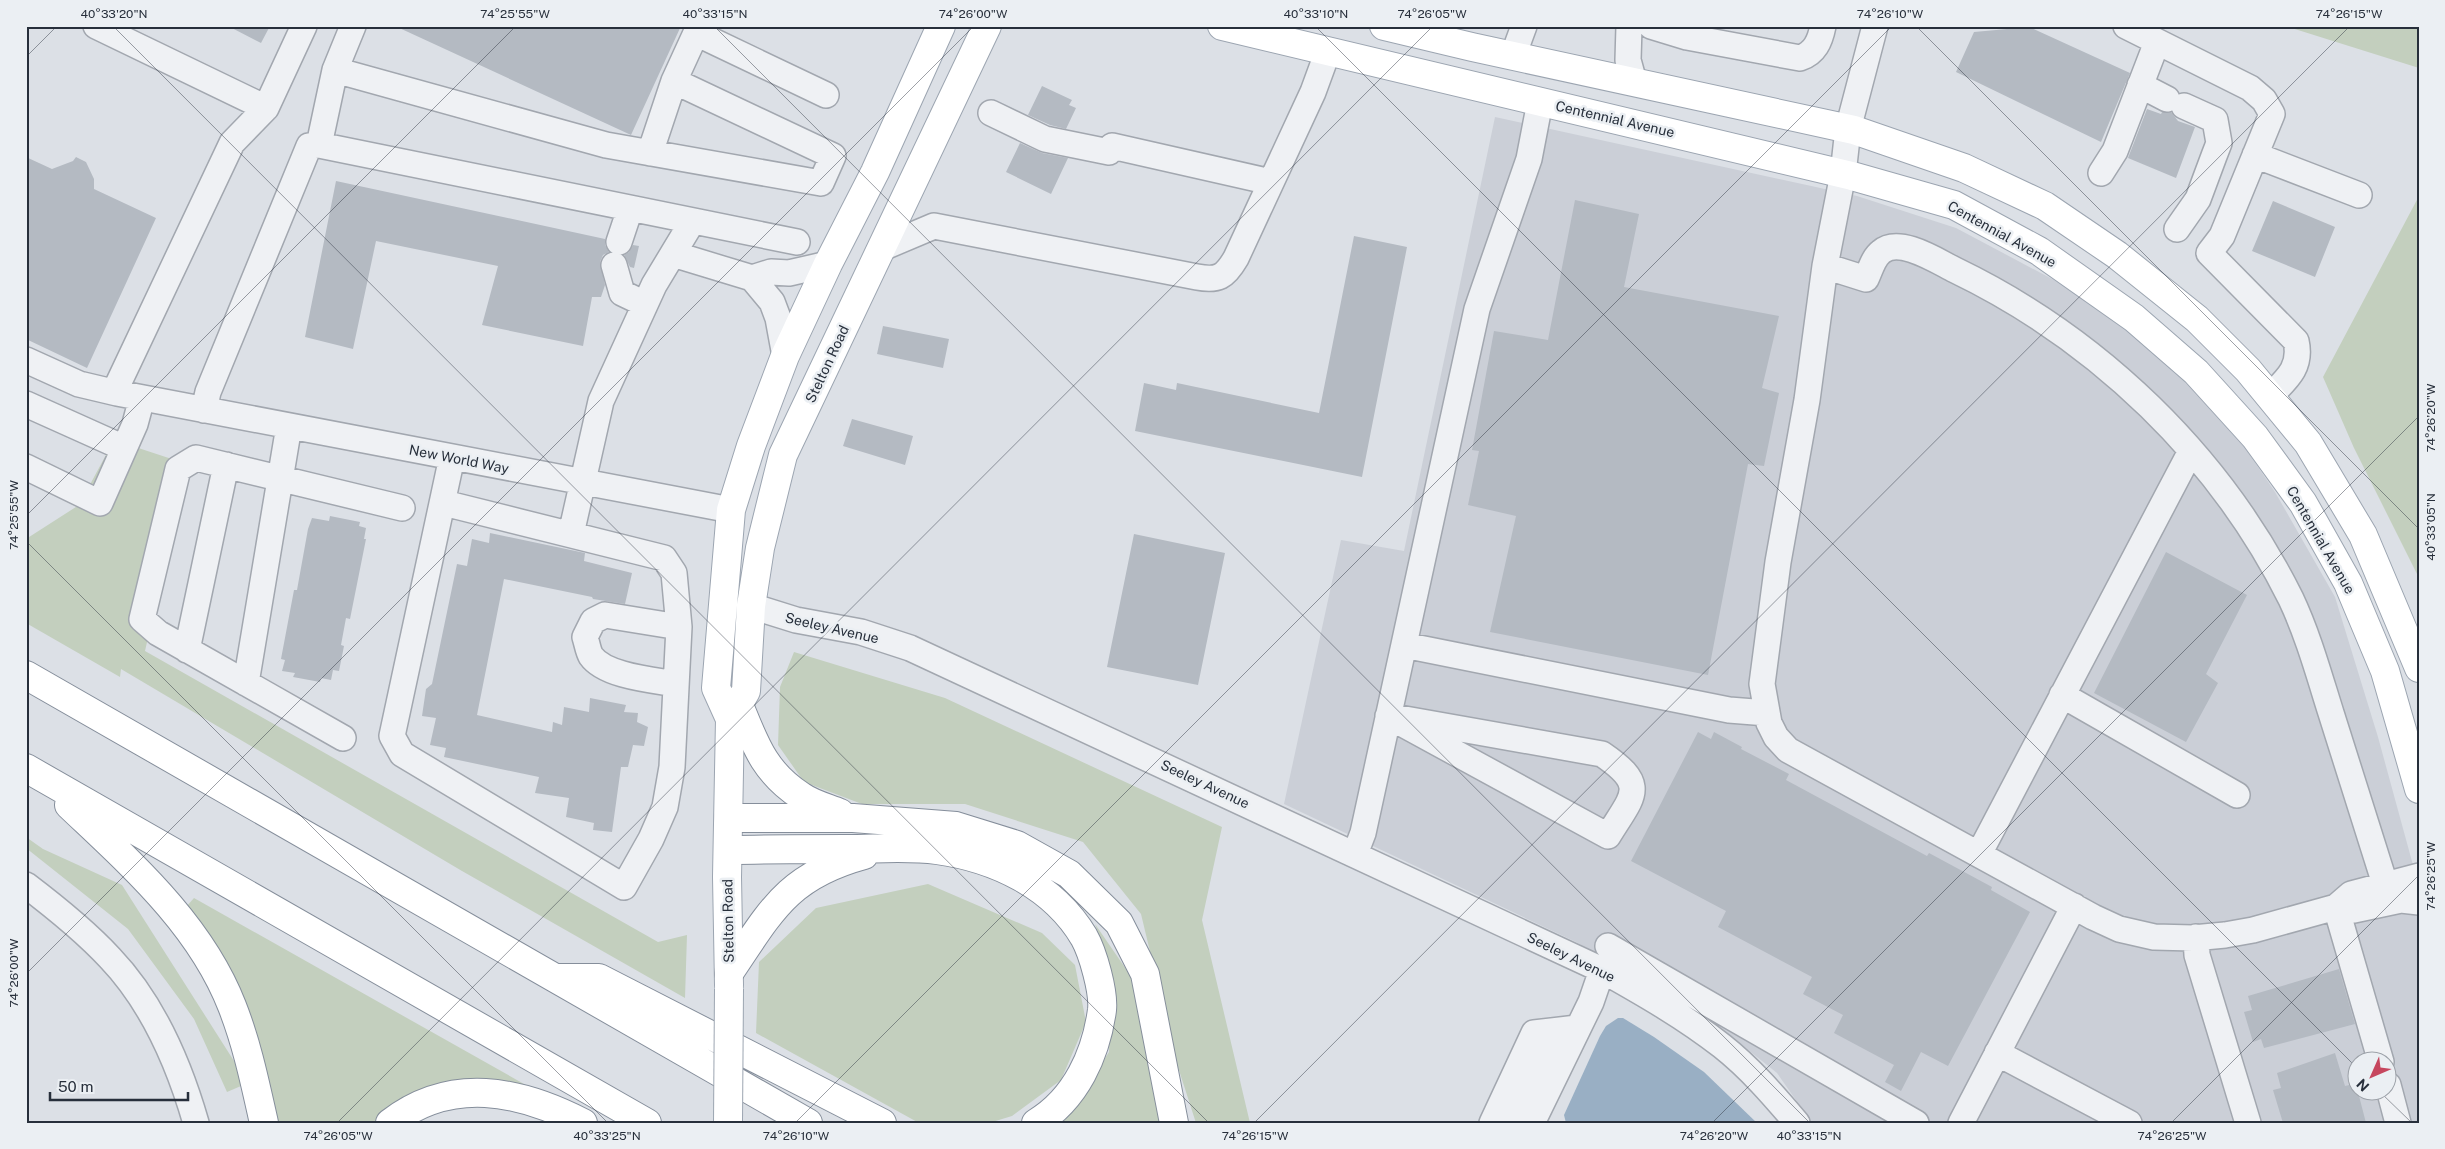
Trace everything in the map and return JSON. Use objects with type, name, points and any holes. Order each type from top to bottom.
[{"type":"main road","name":"Stelton Road","points":[[728,1123],[729,981],[727,877],[735,712],[746,691],[751,606],[766,517],[783,455],[987,26]]},
{"type":"main road","name":"Centennial Avenue","points":[[1222,26],[1843,174],[1954,205],[2039,251],[2134,318],[2196,372],[2255,437],[2303,503],[2348,583],[2385,671],[2419,789]]},
{"type":"main road","points":[[1384,26],[1513,56],[1848,128],[1964,168],[2045,206],[2117,255],[2197,320],[2248,370],[2270,396],[2308,443],[2363,535],[2419,668]]},
{"type":"main road","name":"Stelton Road","points":[[735,712],[716,688],[731,510],[785,356],[828,264],[875,172],[939,28]]},
{"type":"main road","points":[[26,674],[808,1123]]},
{"type":"main road","points":[[735,712],[763,761],[774,776],[802,797],[853,818]]},
{"type":"main road","points":[[32,771],[130,862],[153,886],[191,933],[211,964],[232,1005],[250,1059],[264,1123]]},
{"type":"main road","points":[[32,771],[647,1123]]},
{"type":"main road","points":[[729,818],[853,818],[956,826],[1017,845],[1069,874],[1119,923],[1144,974],[1174,1123]]},
{"type":"main road","points":[[729,850],[890,848],[935,850],[992,862],[1032,883],[1058,903],[1077,926],[1090,948],[1103,1003],[1099,1032],[1080,1079],[1052,1111],[1036,1123]]},
{"type":"main road","points":[[729,981],[766,916],[794,887],[812,876],[854,858],[890,848]]},
{"type":"main road","points":[[555,978],[599,978],[882,1123]]},
{"type":"main road","points":[[390,1123],[403,1113],[427,1101],[451,1094],[478,1092],[506,1094],[533,1102],[583,1123]]},
{"type":"street","points":[[96,26],[266,108]]},
{"type":"street","points":[[117,393],[119,382],[232,143],[266,108],[304,26]]},
{"type":"street","points":[[319,145],[335,70],[353,26]]},
{"type":"street","points":[[1513,56],[1524,26]]},
{"type":"street","points":[[1629,26],[1628,60],[1634,82]]},
{"type":"street","points":[[1651,26],[1687,38],[1800,58],[1808,56],[1816,48],[1824,26]]},
{"type":"street","points":[[1875,26],[1848,128],[1843,174],[1825,266],[1807,400],[1778,562],[1762,684],[1766,713],[1776,737],[1788,750],[2093,917],[2119,929],[2154,937],[2196,937],[2253,930],[2339,906],[2351,894],[2419,876]]},
{"type":"street","points":[[2126,26],[2250,88],[2264,100],[2272,114],[2222,236],[2208,253],[2296,341],[2299,354],[2294,368],[2287,380],[2270,396]]},
{"type":"street","points":[[650,153],[674,81],[698,29],[826,95]]},
{"type":"street","points":[[2101,173],[2115,151],[2157,42]]},
{"type":"street","points":[[882,248],[934,226],[1211,280],[1229,271],[1313,92],[1328,52]]},
{"type":"street","points":[[335,70],[606,145],[821,183],[834,156],[674,81]]},
{"type":"street","points":[[2140,85],[2214,120],[2219,143],[2198,199],[2177,230]]},
{"type":"street","points":[[1355,854],[1363,833],[1477,309],[1529,159],[1540,102]]},
{"type":"street","points":[[991,113],[1045,139],[1110,149],[1271,182]]},
{"type":"street","points":[[196,409],[208,392],[309,146],[319,145],[797,242]]},
{"type":"street","points":[[2256,155],[2359,195]]},
{"type":"street","points":[[630,209],[617,254],[622,293],[645,304]]},
{"type":"street","points":[[571,534],[601,401],[645,304],[692,222]]},
{"type":"street","points":[[1825,266],[1866,279],[1881,251],[1894,246],[1912,249],[1995,289],[2079,344],[2115,375],[2191,450],[2247,524],[2292,601],[2313,656],[2385,884]]},
{"type":"street","points":[[673,254],[752,278],[772,302],[778,318],[785,356]]},
{"type":"street","points":[[752,278],[771,272],[789,273],[828,264]]},
{"type":"street","name":"New World Way","points":[[26,360],[79,384],[117,393],[731,510]]},
{"type":"street","points":[[26,468],[100,504],[135,424],[142,398]]},
{"type":"street","points":[[26,404],[124,448]]},
{"type":"street","points":[[246,683],[289,426]]},
{"type":"street","points":[[1979,854],[2191,450]]},
{"type":"street","points":[[444,503],[664,558],[674,573],[679,627],[672,767],[664,807],[651,839],[624,887],[402,754],[392,736],[444,503],[452,457]]},
{"type":"street","points":[[343,738],[158,633],[142,618],[178,469],[196,458],[402,508]]},
{"type":"street","points":[[187,650],[226,465]]},
{"type":"street","name":"Seeley Avenue","points":[[751,606],[796,620],[861,632],[910,648],[1602,970],[1647,995],[1722,1046],[1759,1080],[1797,1123]]},
{"type":"street","points":[[676,684],[640,678],[601,665],[590,655],[585,637],[593,621],[605,615],[679,627]]},
{"type":"street","points":[[1404,645],[1730,710],[1766,713]]},
{"type":"street","points":[[2062,695],[2237,795]]},
{"type":"street","points":[[1388,716],[1602,754],[1620,767],[1631,780],[1632,796],[1608,836],[1388,716]]},
{"type":"street","points":[[26,885],[56,908],[111,958],[147,1006],[183,1080],[196,1123]]},
{"type":"street","points":[[2339,906],[2354,910],[2401,900],[2419,902]]},
{"type":"street","points":[[1961,1123],[2074,906]]},
{"type":"street","points":[[2339,906],[2378,1052]]},
{"type":"street","points":[[2196,937],[2197,955],[2248,1123]]},
{"type":"street","points":[[1608,946],[1916,1123]]},
{"type":"street","points":[[1532,1123],[1591,1002],[1602,970]]},
{"type":"street","points":[[1492,1123],[1534,1033],[1577,1028]]},
{"type":"street","points":[[1500,1123],[1541,1040],[1577,1028]]},
{"type":"street","points":[[1511,1123],[1550,1044],[1577,1028]]},
{"type":"street","points":[[1523,1123],[1557,1048],[1577,1028]]},
{"type":"street","points":[[1541,1123],[1575,1052],[1577,1028]]},
{"type":"street","points":[[1998,1053],[2129,1123]]},
{"type":"street","points":[[2392,1102],[2398,1123]]},
{"type":"shaded area","points":[[1495,117],[1857,196],[1956,228],[2054,280],[2140,336],[2197,390],[2243,445],[2275,492],[2335,597],[2378,737],[2419,887],[2419,1123],[1812,1123],[1777,1073],[1707,1017],[1576,942],[1284,804],[1341,540],[1404,551]]},
{"type":"green space","points":[[2285,26],[2419,26],[2419,68]]},
{"type":"green space","points":[[2419,196],[2419,578],[2354,448],[2323,377]]},
{"type":"green space","points":[[114,440],[187,464],[145,651],[658,942],[687,935],[685,998],[462,871],[121,669],[120,677],[26,623],[26,539],[79,505]]},
{"type":"green space","points":[[794,652],[945,698],[1222,827],[1202,920],[1250,1123],[1196,1123],[1177,1064],[1141,914],[1083,842],[965,804],[862,804],[804,782],[778,745],[780,687]]},
{"type":"green space","points":[[26,837],[43,849],[122,885],[248,1083],[227,1092],[194,1019],[128,929],[26,848]]},
{"type":"green space","points":[[928,884],[1042,933],[1075,965],[1086,1022],[1061,1080],[1012,1116],[989,1123],[919,1123],[756,1033],[759,962],[816,908]]},
{"type":"green space","points":[[194,898],[572,1111],[541,1097],[386,1112],[375,1123],[274,1123],[186,907]]},
{"type":"green space","points":[[1095,924],[1137,985],[1164,1123],[1056,1123],[1067,1116],[1109,1052],[1111,970]]},
{"type":"water","points":[[1618,1018],[1623,1018],[1654,1037],[1704,1072],[1757,1123],[1566,1123],[1564,1115],[1600,1036],[1606,1026]]},
{"type":"building","points":[[228,26],[270,26],[261,43]]},
{"type":"building","points":[[395,26],[681,26],[631,135]]},
{"type":"building","points":[[2029,27],[2130,73],[2101,142],[1956,72],[1974,32]]},
{"type":"building","points":[[1042,86],[1072,100],[1069,105],[1076,108],[1066,129],[1050,125],[1028,115]]},
{"type":"building","points":[[2147,109],[2161,114],[2162,112],[2171,112],[2178,121],[2195,127],[2176,178],[2128,158]]},
{"type":"building","points":[[1020,143],[1042,153],[1068,158],[1051,194],[1006,172]]},
{"type":"building","points":[[26,157],[52,169],[73,161],[76,157],[86,162],[94,179],[94,189],[156,218],[87,368],[26,339]]},
{"type":"building","points":[[336,181],[605,239],[605,245],[609,252],[603,255],[600,262],[605,285],[601,297],[592,297],[583,346],[482,325],[498,266],[376,241],[353,349],[305,337]]},
{"type":"building","points":[[1575,200],[1639,214],[1624,287],[1779,316],[1762,388],[1779,393],[1764,466],[1748,464],[1708,675],[1490,632],[1516,516],[1468,505],[1479,451],[1472,450],[1494,331],[1548,340]]},
{"type":"building","points":[[2273,201],[2335,227],[2315,277],[2252,251]]},
{"type":"building","points":[[1354,236],[1407,247],[1362,477],[1135,431],[1144,383],[1176,390],[1177,383],[1319,413]]},
{"type":"building","points":[[633,245],[639,246],[634,268],[630,267],[624,255],[629,252]]},
{"type":"building","points":[[883,326],[949,339],[943,368],[877,354]]},
{"type":"building","points":[[852,419],[913,436],[905,465],[843,446]]},
{"type":"building","points":[[330,516],[360,522],[359,526],[366,528],[364,539],[366,539],[350,619],[346,618],[341,645],[344,646],[339,671],[333,670],[331,680],[321,678],[320,682],[293,677],[295,673],[282,671],[285,660],[281,659],[294,590],[297,590],[308,529],[312,518],[329,521]]},
{"type":"building","points":[[490,533],[585,553],[584,561],[632,573],[625,604],[593,599],[592,597],[504,579],[477,715],[552,732],[553,722],[562,725],[564,707],[589,712],[590,698],[626,705],[624,712],[638,713],[637,722],[648,727],[644,746],[633,745],[628,767],[621,767],[612,832],[593,830],[594,823],[566,817],[569,798],[535,793],[539,777],[444,757],[446,748],[430,745],[436,718],[422,716],[426,689],[432,684],[457,564],[467,566],[472,539],[489,543]]},
{"type":"building","points":[[1134,534],[1225,553],[1198,685],[1107,667]]},
{"type":"building","points":[[2166,552],[2247,595],[2206,674],[2218,683],[2186,742],[2094,693]]},
{"type":"building","points":[[1698,732],[1711,739],[1714,732],[1742,747],[1741,749],[1789,774],[1786,780],[1927,856],[1929,853],[1992,887],[1991,890],[2030,912],[1948,1066],[1921,1052],[1901,1091],[1885,1082],[1894,1065],[1834,1033],[1843,1015],[1803,994],[1812,977],[1718,927],[1726,911],[1631,861]]},
{"type":"building","points":[[2339,969],[2355,1024],[2264,1048],[2261,1039],[2253,1042],[2244,1012],[2252,1010],[2248,996]]},
{"type":"building","points":[[2335,1053],[2345,1086],[2348,1085],[2348,1102],[2361,1102],[2366,1123],[2283,1123],[2273,1090],[2281,1088],[2277,1073]]}]
